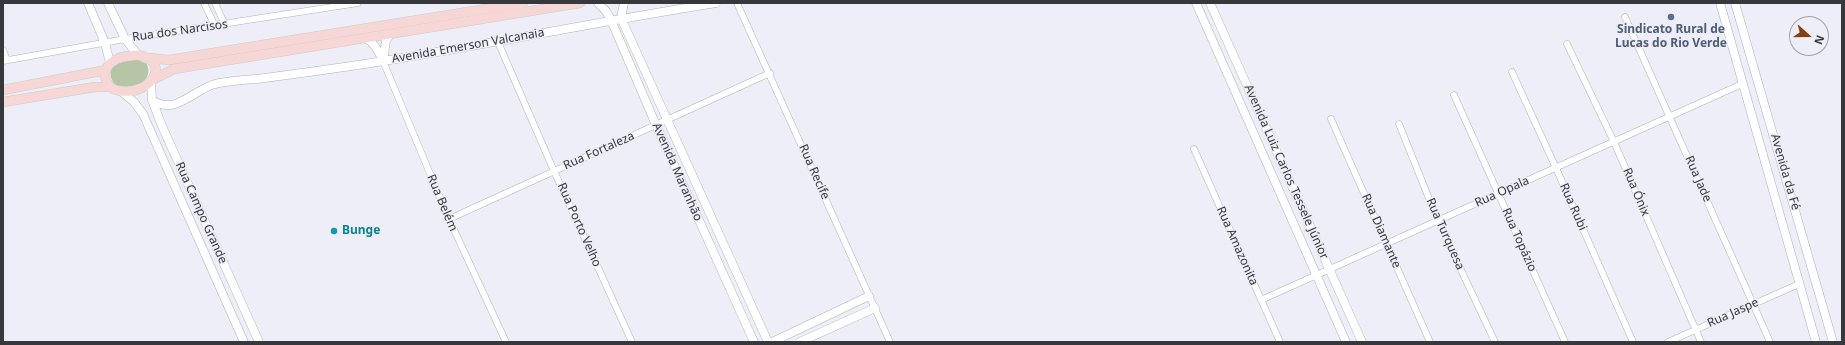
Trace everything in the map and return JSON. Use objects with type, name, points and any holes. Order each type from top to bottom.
[{"type":"main road","points":[[3,90],[108,67],[123,57],[138,55],[149,58],[169,60],[192,57],[523,3]]},
{"type":"main road","points":[[3,102],[95,87],[110,87],[121,92],[136,91],[174,69],[580,3]]},
{"type":"main road","points":[[149,58],[155,68],[152,81]]},
{"type":"main road","points":[[108,67],[105,78],[110,87]]},
{"type":"street","points":[[88,3],[105,43],[108,67]]},
{"type":"street","points":[[108,3],[124,39],[138,55]]},
{"type":"street","points":[[204,3],[215,26]]},
{"type":"street","points":[[215,3],[225,25]]},
{"type":"street","name":"Rua dos Narcisos","points":[[5,60],[124,39],[225,25],[358,3]]},
{"type":"street","name":"Avenida Maranhão","points":[[598,3],[606,11],[611,20],[656,125],[754,342]]},
{"type":"street","points":[[621,18],[624,3]]},
{"type":"street","name":"Avenida Emerson Valcanaia","points":[[152,100],[160,104],[170,106],[183,101],[210,86],[219,84],[383,61],[498,42],[621,18],[716,3]]},
{"type":"street","name":"Rua Recife","points":[[737,3],[770,73],[890,342]]},
{"type":"street","name":"Avenida Luiz Carlos Tessele Júnior","points":[[1196,3],[1346,342]]},
{"type":"street","name":"Avenida Luiz Carlos Tessele Júnior","points":[[1210,3],[1362,342]]},
{"type":"street","name":"Avenida da Fé","points":[[1720,3],[1816,342]]},
{"type":"street","name":"Avenida da Fé","points":[[1735,3],[1833,342]]},
{"type":"street","name":"Rua Jade","points":[[1625,17],[1770,342]]},
{"type":"street","name":"Avenida Maranhão","points":[[621,18],[768,342]]},
{"type":"street","points":[[383,61],[386,41],[390,34]]},
{"type":"street","points":[[365,38],[372,42],[383,61]]},
{"type":"street","points":[[1732,46],[1739,40],[1746,41]]},
{"type":"street","name":"Rua Porto Velho","points":[[498,42],[554,171],[632,342]]},
{"type":"street","name":"Rua Ónix","points":[[1567,44],[1614,142],[1701,342]]},
{"type":"street","points":[[3,50],[5,60]]},
{"type":"street","name":"Rua Belém","points":[[383,61],[449,219],[506,342]]},
{"type":"street","name":"Rua Rubi","points":[[1512,72],[1556,168],[1632,342]]},
{"type":"street","name":"Rua Fortaleza","points":[[449,219],[770,73]]},
{"type":"street","name":"Rua Campo Grande","points":[[152,81],[152,100],[259,342]]},
{"type":"street","name":"Rua Opala","points":[[1261,300],[1742,84]]},
{"type":"street","name":"Rua Campo Grande","points":[[121,92],[134,102],[143,114],[244,342]]},
{"type":"street","name":"Rua Topázio","points":[[1454,95],[1565,342]]},
{"type":"street","points":[[1752,116],[1761,118],[1767,112]]},
{"type":"street","name":"Rua Diamante","points":[[1331,119],[1430,342]]},
{"type":"street","name":"Rua Turquesa","points":[[1399,124],[1438,221],[1495,342]]},
{"type":"street","name":"Rua Amazonita","points":[[1194,149],[1280,342]]},
{"type":"street","name":"Rua Jaspe","points":[[1668,342],[1799,284]]},
{"type":"street","points":[[772,342],[869,296]]},
{"type":"street","points":[[800,342],[875,308]]},
{"type":"green space","points":[[136,59],[147,64],[148,76],[145,80],[141,84],[130,87],[118,86],[115,84],[111,76],[111,69],[113,66],[125,60]]},
{"type":"place","name":"Sindicato Rural de Lucas do Rio Verde","points":[[1671,17]]},
{"type":"place","name":"Bunge","points":[[334,231]]}]
